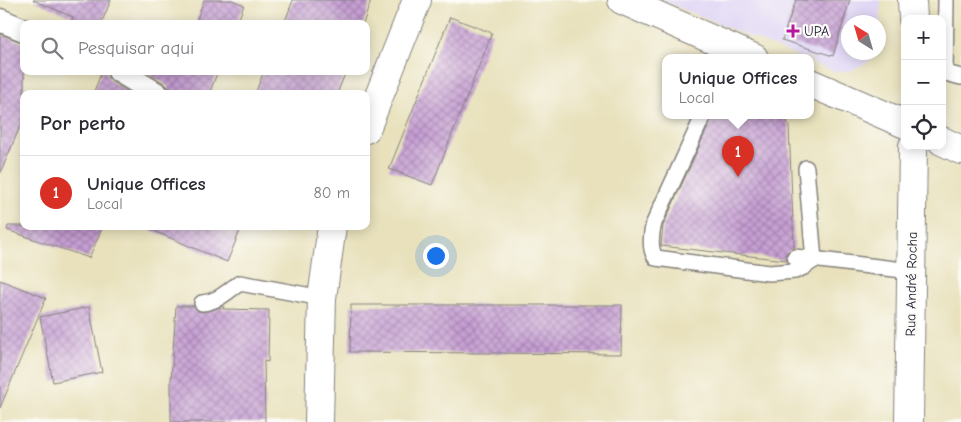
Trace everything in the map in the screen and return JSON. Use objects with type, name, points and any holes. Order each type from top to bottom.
[{"type":"street","points":[[370,119],[417,0]]},
{"type":"street","points":[[622,0],[737,54]]},
{"type":"street","points":[[912,0],[913,15]]},
{"type":"street","points":[[0,20],[20,28]]},
{"type":"street","points":[[126,75],[150,90]]},
{"type":"street","points":[[814,85],[901,122]]},
{"type":"street","points":[[946,143],[961,150]]},
{"type":"street","name":"Rua André Rocha","points":[[909,422],[913,150]]},
{"type":"street","points":[[319,422],[322,298],[331,230]]},
{"type":"lane","points":[[944,60],[946,0]]},
{"type":"lane","points":[[946,73],[961,77]]},
{"type":"lane","points":[[702,119],[654,222],[652,253],[656,258],[663,260],[769,273],[795,271],[804,268],[814,260]]},
{"type":"lane","points":[[806,168],[814,260]]},
{"type":"lane","points":[[795,257],[911,271]]},
{"type":"lane","points":[[202,303],[210,303],[218,299],[240,283],[322,298]]},
{"type":"shaded area","name":"UPA","points":[[661,0],[881,0],[880,15],[841,15],[841,60],[869,60],[867,63],[850,71],[833,71],[814,63],[814,54],[792,54]]},
{"type":"building","points":[[33,0],[111,0],[103,20],[72,20],[73,17]]},
{"type":"building","points":[[204,0],[232,0],[244,5],[238,20],[196,20]]},
{"type":"building","points":[[293,0],[371,0],[364,20],[286,20]]},
{"type":"building","points":[[796,0],[850,0],[845,15],[841,15],[841,30],[833,56],[782,40]]},
{"type":"building","points":[[450,17],[492,33],[432,185],[389,169]]},
{"type":"building","points":[[0,34],[20,42],[20,75],[24,75],[24,90],[20,90],[20,126],[0,174]]},
{"type":"building","points":[[100,75],[107,75],[112,82],[125,90],[95,90]]},
{"type":"building","points":[[151,75],[216,75],[211,90],[169,90],[164,83]]},
{"type":"building","points":[[262,75],[344,75],[339,90],[257,90]]},
{"type":"building","points":[[712,119],[786,119],[789,126],[794,248],[787,252],[786,260],[661,246],[663,226]]},
{"type":"building","points":[[8,226],[20,226],[20,230],[101,230],[89,258],[7,230]]},
{"type":"building","points":[[151,230],[240,230],[227,262]]},
{"type":"building","points":[[0,280],[46,298],[0,408]]},
{"type":"building","points":[[351,305],[622,305],[621,354],[350,352]]},
{"type":"building","points":[[176,306],[194,306],[198,311],[203,312],[221,307],[224,307],[223,309],[269,310],[268,362],[264,361],[265,422],[171,422],[171,381]]},
{"type":"building","points":[[89,307],[102,372],[53,382],[40,317]]},
{"type":"place","name":"UPA","points":[[793,31]]},
{"type":"place","name":"Unique Offices","points":[[738,177]]}]
